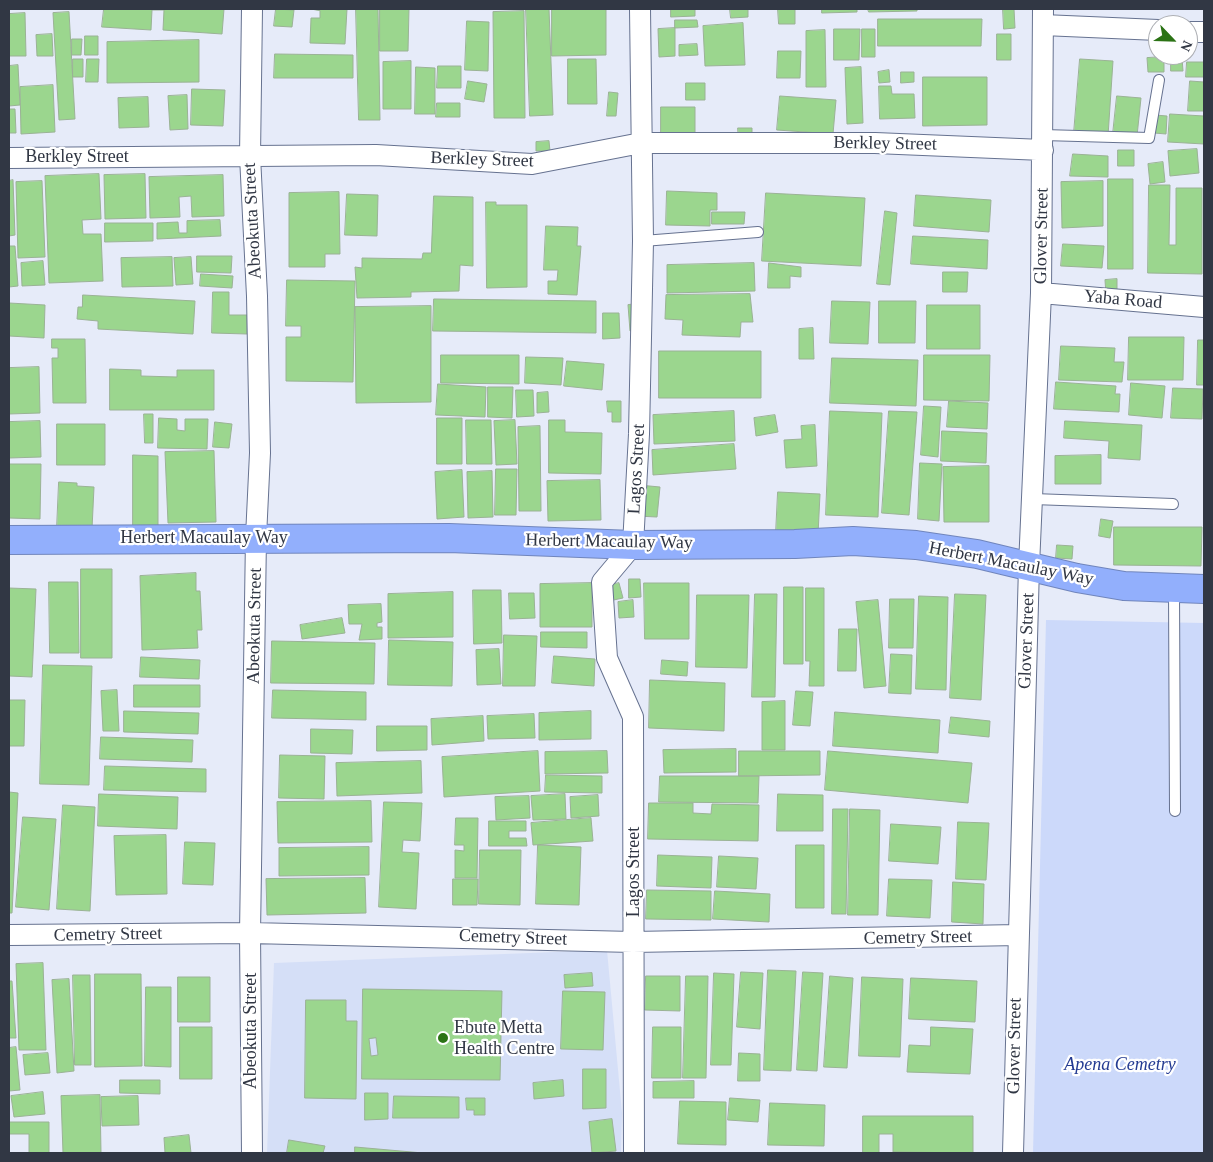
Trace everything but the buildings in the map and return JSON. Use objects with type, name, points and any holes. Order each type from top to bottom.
[{"type":"highway","name":"Herbert Macaulay Way","points":[[9,540],[256,537],[449,538],[634,544],[795,544],[853,541],[916,545],[1124,586],[1204,590]]},
{"type":"street","name":"Abeokuta Street","points":[[252,9],[250,156],[257,296],[260,453],[256,537],[250,933],[252,1153]]},
{"type":"street","name":"Lagos Street","points":[[634,1153],[633,717],[607,658],[602,582],[634,544],[644,241],[640,9]]},
{"type":"street","points":[[1043,17],[1148,29]]},
{"type":"street","name":"Glover Street","points":[[1013,1153],[1029,566],[1041,293],[1043,17]]},
{"type":"street","name":"Berkley Street","points":[[9,158],[376,155],[532,164],[641,143],[1043,142]]},
{"type":"street","name":"Yaba Road","points":[[1041,293],[1204,307]]},
{"type":"street","name":"Cemetry Street","points":[[9,935],[250,933],[633,942],[1018,935]]},
{"type":"lane","points":[[1043,142],[1148,138],[1159,80]]},
{"type":"lane","points":[[644,241],[758,232]]},
{"type":"lane","points":[[1033,500],[1173,504]]},
{"type":"lane","points":[[1174,589],[1175,811]]},
{"type":"shaded area","name":"Ebute Metta Health Centre","points":[[607,950],[622,1113],[621,1153],[267,1153],[274,963]]},
{"type":"green space","name":"Apena Cemetry","points":[[1046,620],[1204,623],[1204,1153],[1033,1153]]},
{"type":"place","name":"Ebute Metta Health Centre","points":[[443,1038]]}]
